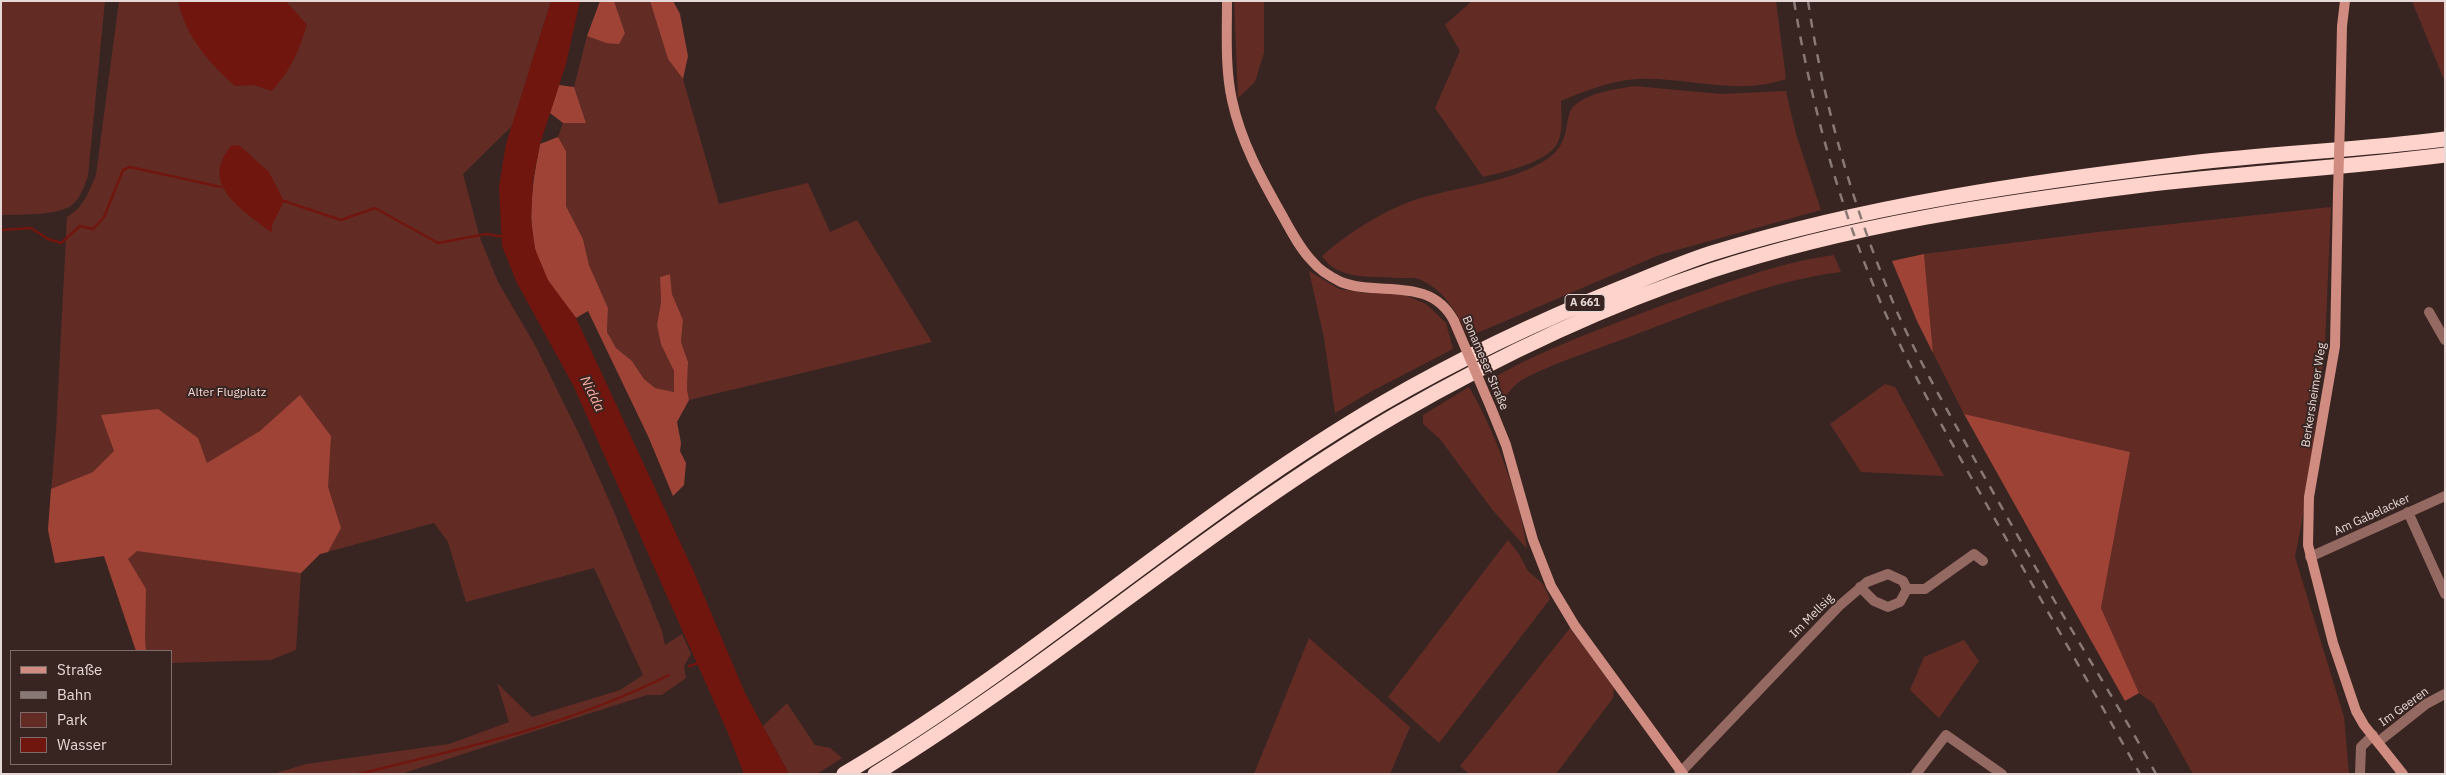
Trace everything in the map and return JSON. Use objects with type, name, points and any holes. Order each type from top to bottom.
[{"type":"highway","name":"A 661","points":[[844,774],[976,689],[1223,508],[1303,453],[1373,409],[1476,353],[1645,278],[1710,254],[1758,240],[1884,210],[1958,196],[2191,163],[2445,139]]},
{"type":"highway","name":"A 661","points":[[875,774],[982,704],[1229,524],[1362,436],[1482,368],[1566,328],[1660,289],[1716,269],[1819,242],[1904,222],[2006,204],[2198,179],[2445,155]]},
{"type":"street","name":"Bonameser Straße","points":[[1227,1],[1229,79],[1240,129],[1259,175],[1306,255],[1317,267],[1342,282],[1362,287],[1409,290],[1424,294],[1442,307],[1454,321],[1506,446],[1533,540],[1551,586],[1575,626],[1682,773]]},
{"type":"street","name":"Berkersheimer Weg","points":[[2345,1],[2342,26],[2336,346],[2309,497],[2307,522],[2310,557],[2333,642],[2352,701],[2358,716],[2403,774]]},
{"type":"street","points":[[2429,312],[2445,340]]},
{"type":"street","name":"Am Gabelacker","points":[[2310,557],[2445,496]]},
{"type":"street","points":[[2408,512],[2445,594]]},
{"type":"street","points":[[1860,587],[1874,601],[1888,607],[1900,602],[1907,589],[1925,589],[1974,554],[1983,561]]},
{"type":"street","name":"Im Mellsig","points":[[1682,773],[1839,606],[1860,587],[1874,578],[1888,574],[1903,581],[1907,589]]},
{"type":"street","name":"Im Geeren","points":[[2376,738],[2426,704],[2445,694]]},
{"type":"street","points":[[1916,774],[1946,735],[2002,774]]},
{"type":"street","points":[[2360,774],[2361,746],[2376,738]]},
{"type":"green space","points":[[1,1],[105,1],[88,176],[82,192],[76,201],[62,210],[42,214],[1,215]]},
{"type":"green space","name":"Alter Flugplatz","points":[[119,1],[551,1],[512,126],[463,174],[480,238],[498,282],[536,347],[581,438],[612,507],[662,631],[665,645],[682,634],[691,654],[684,666],[686,678],[662,695],[647,695],[401,774],[273,774],[306,764],[449,744],[509,722],[497,683],[532,717],[620,690],[643,675],[594,568],[466,602],[448,542],[434,523],[320,554],[301,573],[296,650],[271,660],[172,663],[172,650],[146,650],[145,637],[104,556],[55,563],[48,530],[56,431],[67,217],[82,204],[96,175]]},
{"type":"green space","points":[[614,1],[650,1],[668,59],[683,79],[719,204],[808,183],[830,232],[857,220],[932,342],[689,400],[687,389],[688,362],[681,342],[683,320],[672,294],[670,274],[660,277],[661,302],[657,325],[674,371],[674,392],[655,388],[644,379],[632,361],[616,348],[607,332],[608,308],[589,265],[583,239],[566,206],[566,151],[558,137],[563,123],[586,123],[574,87],[587,36],[606,43],[625,33]]},
{"type":"green space","points":[[1234,1],[1264,1],[1264,53],[1255,82],[1238,98]]},
{"type":"green space","points":[[1472,1],[1776,1],[1786,79],[1768,84],[1731,86],[1638,79],[1619,81],[1579,93],[1561,101],[1561,134],[1557,144],[1551,151],[1523,166],[1483,177],[1435,108],[1460,51],[1445,25]]},
{"type":"green space","points":[[2412,1],[2445,1],[2445,82]]},
{"type":"green space","points":[[1634,86],[1721,94],[1786,91],[1796,134],[1821,210],[1659,255],[1468,337],[1449,303],[1436,289],[1419,279],[1358,276],[1337,270],[1322,256],[1358,229],[1400,205],[1428,196],[1514,175],[1541,163],[1552,155],[1564,139],[1571,109],[1576,104],[1597,94]]},
{"type":"green space","points":[[2331,207],[2325,345],[2307,495],[2295,557],[2344,717],[2349,774],[2193,774],[2153,703],[2139,693],[2101,608],[2130,452],[1964,414],[1933,353],[1924,254],[2098,232]]},
{"type":"green space","points":[[1834,255],[1841,272],[1815,276],[1762,289],[1565,361],[1517,383],[1504,398],[1500,406],[1488,381],[1553,348],[1666,304],[1770,269]]},
{"type":"green space","points":[[1309,271],[1339,289],[1366,293],[1397,292],[1426,304],[1446,323],[1453,349],[1372,391],[1335,413],[1324,338]]},
{"type":"green space","points":[[1885,384],[1895,387],[1944,476],[1861,472],[1830,424]]},
{"type":"green space","points":[[1469,387],[1488,423],[1513,488],[1527,549],[1491,508],[1440,439],[1423,424],[1423,415]]},
{"type":"green space","points":[[1508,540],[1519,554],[1528,571],[1543,584],[1550,599],[1439,743],[1388,697]]},
{"type":"green space","points":[[1570,628],[1614,688],[1613,698],[1556,774],[1469,774],[1460,766]]},
{"type":"green space","points":[[1309,638],[1410,727],[1390,774],[1254,774]]},
{"type":"green space","points":[[1964,640],[1979,661],[1939,718],[1910,690],[1924,657]]},
{"type":"green space","points":[[787,703],[815,745],[830,748],[842,758],[817,774],[789,774],[763,726]]},
{"type":"shaded area","points":[[600,1],[614,1],[625,33],[619,44],[606,43],[587,36]]},
{"type":"shaded area","points":[[650,1],[673,1],[680,14],[688,56],[683,79],[668,59]]},
{"type":"shaded area","points":[[559,85],[574,87],[586,123],[563,123],[550,113]]},
{"type":"shaded area","points":[[558,137],[566,151],[566,206],[583,239],[589,265],[608,308],[607,332],[616,348],[632,361],[644,379],[655,388],[674,392],[674,371],[661,344],[657,325],[661,302],[660,277],[670,274],[672,294],[683,320],[681,342],[688,362],[687,389],[689,400],[677,422],[681,443],[680,451],[686,463],[684,485],[673,496],[648,436],[588,311],[576,318],[551,286],[540,265],[532,231],[531,214],[534,179],[540,144]]},
{"type":"shaded area","points":[[1924,254],[1933,353],[1917,321],[1892,261]]},
{"type":"shaded area","points":[[300,395],[331,436],[328,487],[341,528],[328,552],[320,554],[301,573],[137,551],[128,559],[146,589],[146,650],[136,650],[104,556],[55,563],[48,530],[51,489],[93,472],[114,451],[101,415],[158,409],[198,438],[207,463],[260,431]]},
{"type":"shaded area","points":[[1964,414],[2130,452],[2101,608],[2139,693],[2125,701]]},
{"type":"water","points":[[178,1],[286,1],[307,25],[294,60],[272,91],[253,85],[235,86],[199,48],[186,26]]},
{"type":"water","name":"Nidda","points":[[551,1],[580,1],[566,64],[540,144],[533,180],[531,219],[535,249],[548,280],[576,318],[693,570],[745,693],[789,774],[744,774],[728,733],[573,385],[517,283],[502,246],[499,187],[506,144]]},
{"type":"water","points":[[239,145],[269,172],[284,201],[272,225],[272,233],[238,206],[228,196],[222,185],[219,173],[222,160],[231,146]]},
{"type":"waterway","points":[[1,230],[31,228],[48,239],[61,243],[80,226],[93,229],[104,217],[123,170],[130,167],[221,187]]},
{"type":"waterway","points":[[284,201],[341,220],[375,208],[438,243],[486,234],[505,237]]},
{"type":"waterway","points":[[689,666],[699,663]]},
{"type":"waterway","points":[[358,774],[516,734],[594,708],[669,675]]},
{"type":"railway","points":[[1794,1],[1809,78],[1828,154],[1865,265],[1880,301],[1907,359],[1937,416],[2140,774]]},
{"type":"railway","points":[[1808,1],[1823,81],[1843,160],[1868,238],[1898,314],[1976,462],[2156,774]]}]
